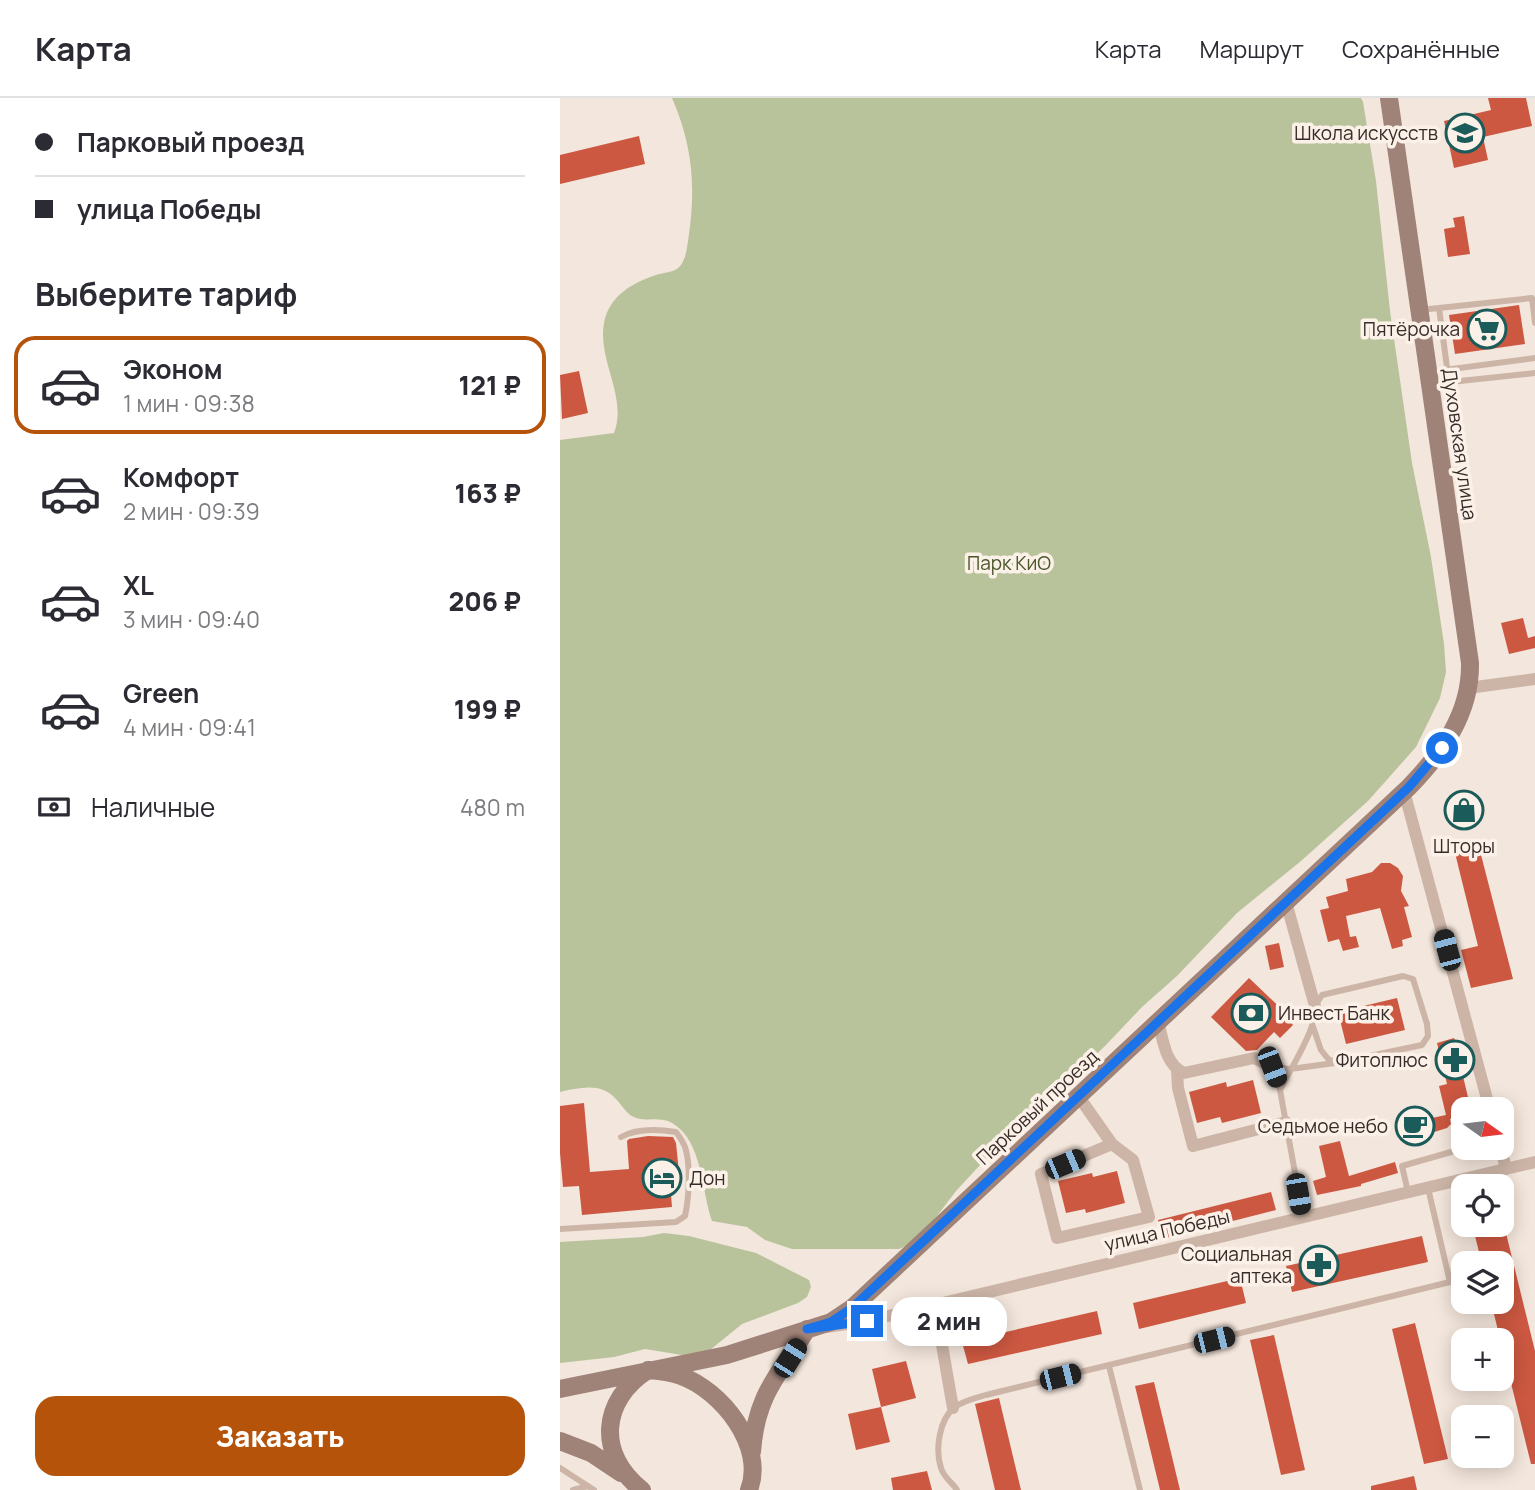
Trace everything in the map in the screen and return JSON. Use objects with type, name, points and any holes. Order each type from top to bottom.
[{"type":"street","name":"Духовская улица","points":[[1389,98],[1469,656],[1468,688]]},
{"type":"street","points":[[1468,688],[1535,678]]},
{"type":"street","name":"Парковый проезд","points":[[560,1389],[727,1354],[831,1322],[852,1308],[1431,764],[1449,737],[1468,688]]},
{"type":"street","points":[[1404,791],[1486,1097]]},
{"type":"street","points":[[1286,902],[1315,1006]]},
{"type":"street","points":[[1158,1021],[1171,1062],[1177,1070],[1184,1073],[1254,1058],[1272,1067]]},
{"type":"street","points":[[1177,1070],[1178,1088],[1193,1146],[1286,1122]]},
{"type":"street","points":[[1079,1097],[1112,1144],[1133,1160],[1149,1217],[1057,1238],[1041,1174],[1112,1144]]},
{"type":"street","points":[[1504,1160],[1506,1169]]},
{"type":"street","name":"улица Победы","points":[[807,1329],[935,1305],[1535,1162]]},
{"type":"street","points":[[935,1305],[953,1408]]},
{"type":"street","points":[[749,1490],[752,1482],[754,1426],[764,1398],[772,1380],[790,1358],[807,1329]]},
{"type":"street","points":[[637,1486],[613,1452],[610,1428],[615,1406],[626,1386],[648,1370],[682,1376],[720,1402],[741,1431],[752,1455],[755,1490]]},
{"type":"street","points":[[560,1441],[592,1453],[637,1486]]},
{"type":"lane","points":[[1420,310],[1532,298],[1535,323]]},
{"type":"lane","points":[[1439,308],[1449,382]]},
{"type":"lane","points":[[1430,378],[1448,370],[1535,358]]},
{"type":"lane","points":[[1430,378],[1449,382],[1535,373]]},
{"type":"lane","points":[[1280,1090],[1290,1069],[1303,1051],[1315,1006],[1322,995],[1403,976],[1413,979],[1427,1024],[1428,1036],[1422,1045],[1341,1062],[1290,1069],[1272,1067],[1280,1090],[1303,1217]]},
{"type":"lane","points":[[1312,1024],[1321,1050],[1329,1060],[1341,1062]]},
{"type":"lane","points":[[560,1229],[677,1222],[685,1216],[688,1202],[687,1162],[685,1147],[676,1132],[662,1129],[630,1131],[621,1137]]},
{"type":"lane","points":[[1408,1192],[1402,1166],[1451,1152]]},
{"type":"lane","points":[[957,1490],[941,1469],[937,1450],[939,1436],[953,1408],[986,1395],[1450,1282],[1428,1187]]},
{"type":"lane","points":[[1109,1366],[1140,1490]]},
{"type":"lane","points":[[560,1468],[591,1488]]},
{"type":"lane","points":[[573,1490],[591,1488]]},
{"type":"green space","name":"Парк КиО","points":[[672,98],[1361,98],[1363,102],[1376,181],[1390,311],[1412,463],[1431,557],[1444,644],[1446,672],[1440,698],[1416,747],[1368,801],[1237,913],[1177,976],[994,1150],[956,1191],[918,1241],[899,1249],[792,1249],[765,1240],[747,1227],[712,1221],[700,1167],[690,1142],[682,1131],[667,1121],[635,1118],[604,1090],[589,1088],[560,1092],[560,440],[614,433],[617,406],[603,337],[607,314],[616,298],[623,292],[647,278],[677,269],[685,258],[691,216],[691,165],[684,132]]},
{"type":"green space","points":[[664,1233],[689,1236],[756,1253],[809,1280],[811,1287],[807,1297],[742,1324],[710,1350],[688,1356],[645,1349],[614,1357],[560,1363],[560,1242],[643,1237]]},
{"type":"building","name":"Школа искусств","points":[[1488,98],[1526,98],[1532,126],[1483,137],[1488,160],[1454,168],[1444,121],[1491,110]]},
{"type":"building","points":[[639,136],[645,164],[560,184],[560,155]]},
{"type":"building","points":[[1464,216],[1470,254],[1448,257],[1444,229],[1455,227],[1453,218]]},
{"type":"building","name":"Пятёрочка","points":[[1519,305],[1525,344],[1455,354],[1449,315]]},
{"type":"building","points":[[579,371],[588,413],[562,419],[560,375]]},
{"type":"building","points":[[1523,618],[1528,638],[1535,636],[1535,648],[1509,654],[1501,623]]},
{"type":"building","name":"Шторы","points":[[1475,796],[1480,816],[1452,823],[1448,803]]},
{"type":"building","points":[[1479,847],[1513,979],[1471,988],[1461,950],[1478,946],[1455,853]]},
{"type":"building","points":[[1381,863],[1390,863],[1398,868],[1403,876],[1401,891],[1409,906],[1404,907],[1412,937],[1402,940],[1403,946],[1392,949],[1380,908],[1346,916],[1350,937],[1356,936],[1359,947],[1343,951],[1339,939],[1328,942],[1320,910],[1329,908],[1326,897],[1348,891],[1346,879],[1372,872]]},
{"type":"building","points":[[1279,943],[1284,967],[1270,970],[1265,946]]},
{"type":"building","name":"Инвест Банк","points":[[1249,978],[1290,1017],[1288,1019],[1293,1025],[1280,1038],[1274,1032],[1257,1050],[1246,1051],[1211,1017]]},
{"type":"building","points":[[1397,998],[1405,1030],[1346,1044],[1338,1012]]},
{"type":"building","points":[[1454,1038],[1468,1097],[1451,1097],[1451,1124],[1447,1128],[1431,1133],[1432,1138],[1406,1145],[1398,1114],[1425,1108],[1427,1119],[1446,1115],[1439,1086],[1447,1084],[1437,1043]]},
{"type":"building","points":[[1253,1080],[1261,1113],[1222,1123],[1220,1117],[1197,1123],[1189,1092],[1226,1082],[1227,1087]]},
{"type":"building","points":[[584,1103],[590,1172],[629,1169],[629,1139],[648,1136],[673,1137],[680,1182],[670,1183],[672,1207],[582,1215],[579,1186],[563,1187],[560,1106]]},
{"type":"building","points":[[1340,1141],[1349,1176],[1395,1162],[1398,1173],[1361,1186],[1317,1195],[1313,1181],[1326,1177],[1319,1146]]},
{"type":"building","points":[[1117,1171],[1125,1203],[1086,1213],[1085,1209],[1066,1213],[1058,1181],[1092,1173],[1093,1177]]},
{"type":"building","points":[[1271,1192],[1276,1210],[1162,1239],[1158,1220]]},
{"type":"building","points":[[1422,1236],[1428,1262],[1292,1292],[1286,1266]]},
{"type":"building","points":[[1475,1237],[1507,1237],[1510,1251],[1479,1251]]},
{"type":"building","points":[[1514,1266],[1535,1351],[1535,1464],[1531,1464],[1513,1391],[1514,1328],[1497,1328],[1494,1314],[1514,1314]]},
{"type":"building","points":[[1240,1278],[1246,1303],[1139,1329],[1133,1303]]},
{"type":"building","points":[[1097,1311],[1102,1334],[968,1364],[962,1342]]},
{"type":"building","points":[[1415,1323],[1448,1459],[1424,1464],[1392,1329]]},
{"type":"building","points":[[1274,1335],[1305,1470],[1281,1475],[1250,1340]]},
{"type":"building","points":[[906,1361],[916,1398],[881,1407],[872,1369]]},
{"type":"building","points":[[1154,1382],[1180,1490],[1160,1490],[1135,1386]]},
{"type":"building","points":[[999,1398],[1021,1490],[995,1490],[975,1404]]},
{"type":"building","points":[[881,1407],[890,1442],[856,1450],[848,1414]]},
{"type":"building","points":[[927,1471],[932,1490],[893,1490],[891,1478]]},
{"type":"building","points":[[1414,1476],[1417,1490],[1371,1490],[1371,1486]]},
{"type":"place","name":"Школа искусств","points":[[1465,133]]},
{"type":"place","name":"Пятёрочка","points":[[1487,329]]},
{"type":"place","name":"Шторы","points":[[1464,810]]},
{"type":"place","name":"Инвест Банк","points":[[1251,1013]]},
{"type":"place","name":"Фитоплюс","points":[[1455,1060]]},
{"type":"place","name":"Седьмое небо","points":[[1415,1126]]},
{"type":"place","name":"Дон","points":[[662,1178]]},
{"type":"place","name":"Социальная аптека","points":[[1319,1265]]},
{"type":"route","points":[[867,1321],[807,1329],[831,1322],[852,1308],[1409,787],[1442,748]]}]
